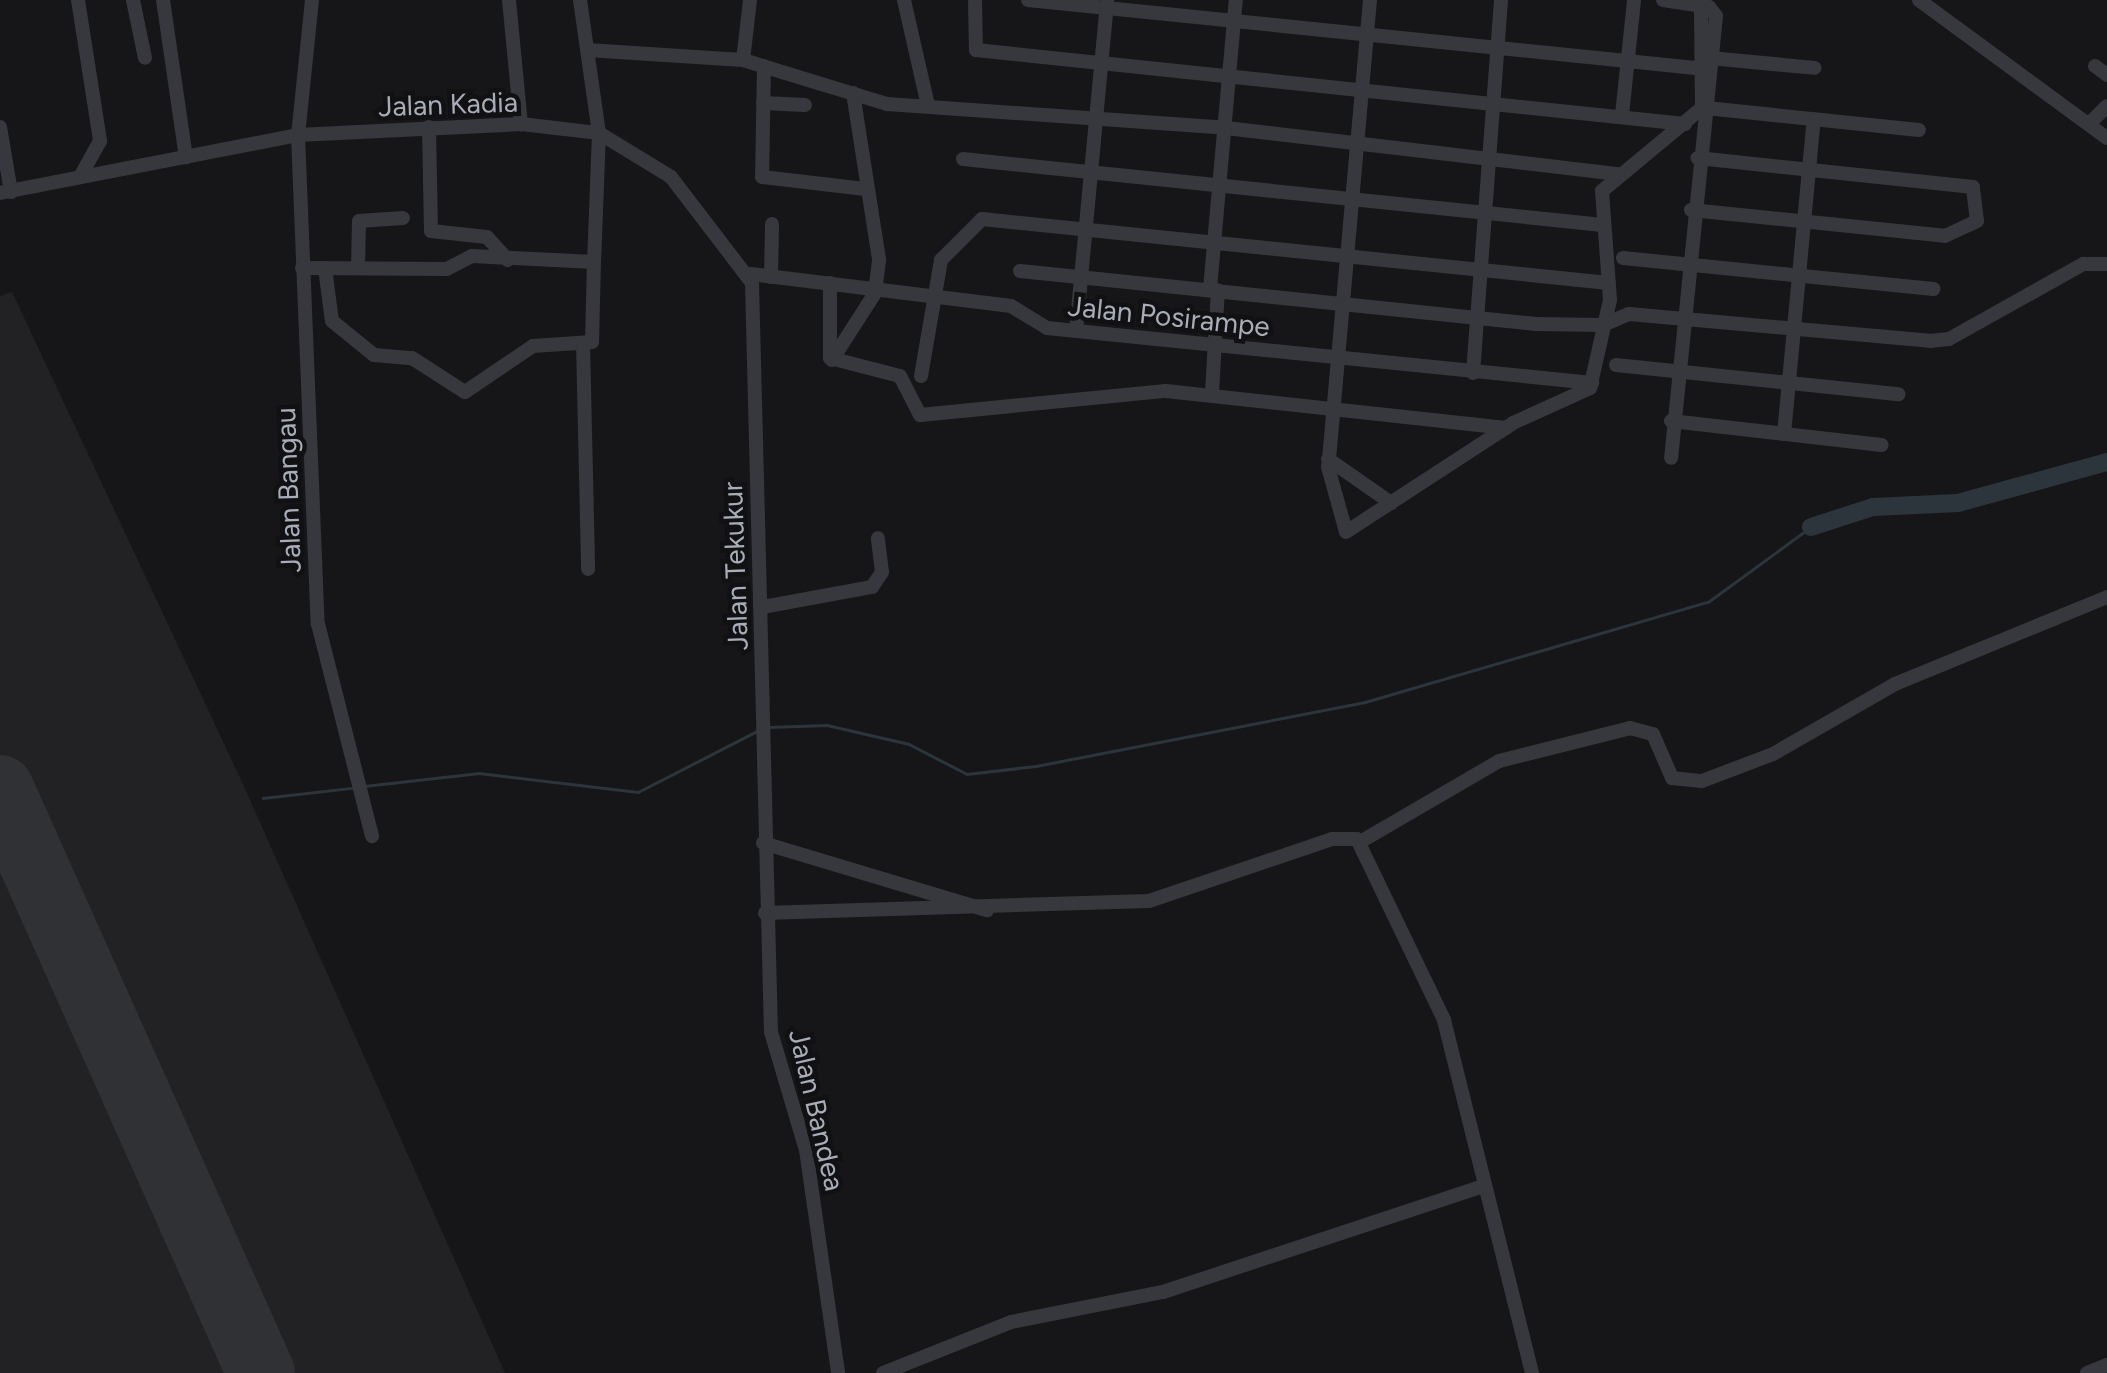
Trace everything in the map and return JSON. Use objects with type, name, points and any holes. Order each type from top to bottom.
[{"type":"street","points":[[78,0],[100,141],[80,177]]},
{"type":"street","points":[[133,0],[146,58]]},
{"type":"street","points":[[163,0],[186,157]]},
{"type":"street","name":"Jalan Bangau","points":[[312,0],[298,135],[318,624],[372,836]]},
{"type":"street","points":[[509,0],[522,124]]},
{"type":"street","points":[[325,268],[332,321],[374,355],[412,358],[459,391],[533,346],[592,341],[598,133],[580,0]]},
{"type":"street","points":[[743,60],[750,0]]},
{"type":"street","points":[[904,0],[928,101]]},
{"type":"street","points":[[976,0],[974,49],[1099,59],[1685,124]]},
{"type":"street","points":[[1028,0],[1106,3],[1696,68]]},
{"type":"street","points":[[1212,393],[1214,237],[1236,0]]},
{"type":"street","points":[[1370,0],[1328,459],[1330,498],[1346,532],[1506,428],[1592,383],[1610,283],[1602,191],[1618,174],[1685,124],[1703,103],[1696,68],[1702,4]]},
{"type":"street","points":[[1474,373],[1486,156],[1501,0]]},
{"type":"street","points":[[1622,115],[1634,0]]},
{"type":"street","points":[[1663,0],[1702,4],[1716,16],[1686,264],[1671,458]]},
{"type":"street","points":[[1919,0],[2107,138]]},
{"type":"street","points":[[1076,331],[1106,3]]},
{"type":"street","points":[[586,50],[743,60],[887,104],[928,101],[1226,128],[1618,174]]},
{"type":"street","points":[[1710,58],[1816,68]]},
{"type":"street","points":[[764,66],[765,180],[866,188]]},
{"type":"street","points":[[832,360],[874,292],[876,214],[866,188],[853,93]]},
{"type":"street","points":[[762,103],[805,105]]},
{"type":"street","points":[[2089,124],[2107,106]]},
{"type":"street","points":[[1706,108],[1920,130]]},
{"type":"street","points":[[1784,434],[1801,223],[1814,119]]},
{"type":"street","name":"Jalan Kadia","points":[[298,135],[522,124],[598,133]]},
{"type":"street","points":[[0,127],[5,192],[298,135]]},
{"type":"street","points":[[430,127],[431,231],[487,237],[508,260]]},
{"type":"street","points":[[598,133],[672,177],[750,274]]},
{"type":"street","points":[[1692,210],[1945,236],[1977,221],[1973,187],[1698,158]]},
{"type":"street","points":[[964,159],[1219,181],[1603,225]]},
{"type":"street","points":[[358,268],[359,221],[404,218]]},
{"type":"street","points":[[921,376],[930,303],[945,254],[982,219],[1085,224],[1481,263],[1610,283]]},
{"type":"street","points":[[771,277],[772,224]]},
{"type":"street","points":[[1623,258],[1933,289]]},
{"type":"street","points":[[302,268],[508,260],[594,262]]},
{"type":"street","points":[[1020,271],[1478,319],[1603,325],[1629,314],[1950,339],[2028,289],[2083,264],[2107,264]]},
{"type":"street","name":"Jalan Posirampe","points":[[750,274],[830,283],[930,303],[1010,306],[1040,327],[1592,383]]},
{"type":"street","name":"Jalan Tekukur","points":[[750,274],[762,607],[763,849]]},
{"type":"street","points":[[830,283],[832,360]]},
{"type":"street","points":[[583,343],[588,569]]},
{"type":"street","points":[[832,360],[900,376],[907,401],[927,416],[1113,392],[1212,393],[1506,428]]},
{"type":"street","points":[[1616,366],[1677,369],[1899,394]]},
{"type":"street","points":[[1671,421],[1882,445]]},
{"type":"street","points":[[1328,459],[1391,503]]},
{"type":"street","points":[[762,607],[872,587],[882,572],[878,538]]},
{"type":"street","points":[[766,914],[989,911],[1149,901],[1332,838],[1360,842],[1499,761],[1630,728],[1654,734],[1672,778],[1702,781],[1773,754],[1895,684],[2107,597]]},
{"type":"street","points":[[1360,842],[1444,1020],[1480,1187],[1532,1373]]},
{"type":"street","points":[[763,849],[989,911]]},
{"type":"street","name":"Jalan Bandea","points":[[763,849],[771,1032],[806,1150],[838,1373]]},
{"type":"street","points":[[882,1373],[1012,1322],[1162,1292],[1480,1187]]},
{"type":"street","points":[[2087,1373],[2107,1365]]},
{"type":"shaded area","points":[[12,292],[242,782],[505,1373],[0,1373],[0,296]]},
{"type":"waterway","points":[[1811,527],[1873,507],[1958,503],[2107,462]]},
{"type":"waterway","points":[[769,727],[827,725],[909,744],[967,774],[1036,766],[1365,702],[1708,602],[1811,527]]},
{"type":"waterway","points":[[364,786],[479,773],[638,792],[757,731]]},
{"type":"waterway","points":[[263,798],[351,788]]},
{"type":"runway","points":[[0,789],[261,1373]]}]
